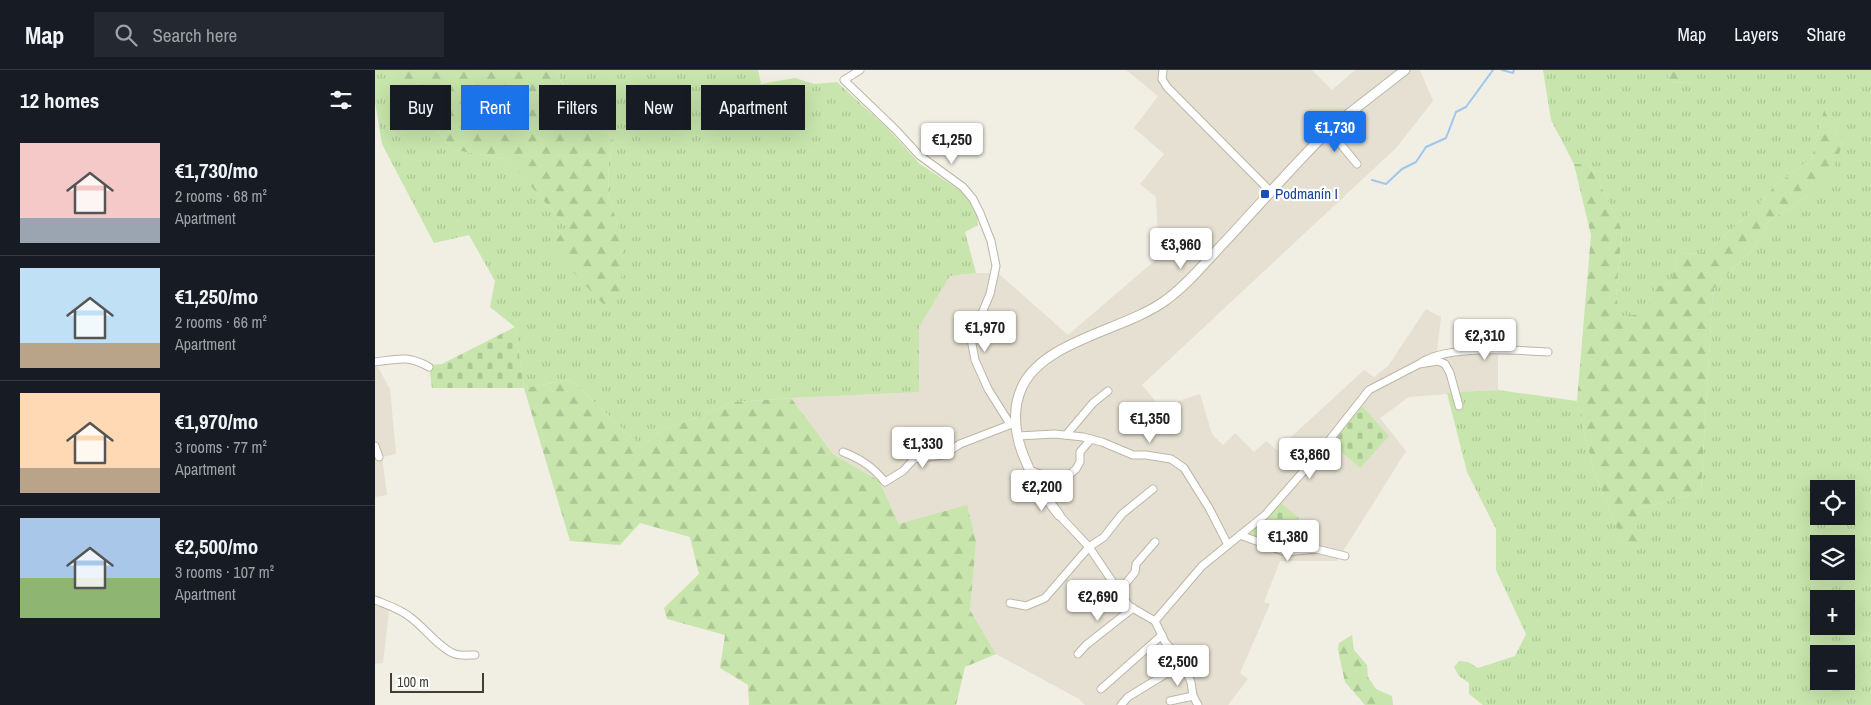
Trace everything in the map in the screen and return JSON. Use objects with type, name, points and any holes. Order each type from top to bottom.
[{"type":"street","points":[[860,70],[844,80],[919,155],[963,187],[973,199],[991,241],[996,266],[990,294],[971,340],[975,360],[988,389],[1013,424],[1029,470],[1043,494],[1059,515],[1089,547],[1129,606],[1155,621],[1165,642],[1183,664],[1191,682],[1193,696],[1198,705]]},
{"type":"street","points":[[1163,70],[1162,79],[1167,87],[1271,192]]},
{"type":"street","points":[[1013,424],[1019,396],[1025,381],[1034,370],[1061,350],[1142,314],[1166,300],[1205,262],[1329,130],[1405,70]]},
{"type":"street","points":[[1329,130],[1357,164]]},
{"type":"street","points":[[1155,621],[1202,566],[1265,515],[1310,464],[1369,390],[1428,358],[1455,352],[1491,350],[1549,352]]},
{"type":"street","points":[[375,362],[408,358],[429,367]]},
{"type":"street","points":[[1419,364],[1437,361],[1445,364],[1450,373],[1459,406]]},
{"type":"street","points":[[1065,435],[1093,403],[1108,391]]},
{"type":"street","points":[[843,452],[861,460],[875,470],[885,482],[903,471],[915,459],[943,455],[959,444],[1013,424]]},
{"type":"street","points":[[1018,436],[1065,435],[1091,439],[1133,455],[1146,454],[1171,458],[1184,468],[1209,508],[1228,545]]},
{"type":"street","points":[[1043,494],[1071,475],[1079,465],[1080,452],[1091,439]]},
{"type":"street","points":[[375,446],[379,456]]},
{"type":"street","points":[[1029,470],[1049,477],[1058,485]]},
{"type":"street","points":[[1010,603],[1026,606],[1045,598],[1089,547],[1104,537],[1122,514],[1153,489]]},
{"type":"street","points":[[1240,534],[1286,552],[1316,549],[1345,556]]},
{"type":"street","points":[[1119,592],[1135,572],[1136,564],[1155,542]]},
{"type":"street","points":[[375,600],[397,608],[409,616],[433,636],[443,648],[457,655],[475,655]]},
{"type":"street","points":[[1078,654],[1086,645],[1133,608]]},
{"type":"street","points":[[1101,689],[1161,635]]},
{"type":"street","points":[[1121,705],[1128,697],[1183,664]]},
{"type":"street","points":[[1170,701],[1193,696]]},
{"type":"shaded area","points":[[1126,70],[1312,70],[1332,90],[1355,70],[1420,70],[1433,101],[1396,148],[1142,385],[1160,407],[1200,394],[1212,434],[1223,445],[1235,433],[1254,452],[1266,441],[1277,450],[1364,370],[1374,377],[1388,366],[1426,309],[1441,317],[1437,351],[1498,347],[1498,390],[1409,397],[1380,418],[1406,451],[1337,561],[1280,561],[1264,602],[1270,604],[1240,673],[1248,679],[1228,705],[1085,705],[1079,699],[996,654],[970,610],[976,542],[899,524],[879,481],[833,454],[791,398],[918,392],[919,327],[950,276],[998,273],[1068,335],[1159,257],[1156,197],[1140,184],[1164,154],[1134,128],[1158,96]]},
{"type":"shaded area","points":[[375,362],[390,389],[396,454],[382,457],[387,495],[375,497]]},
{"type":"shaded area","points":[[375,598],[390,602],[383,663],[375,664]]},
{"type":"green space","points":[[375,70],[386,70],[399,85],[390,85],[390,130],[437,130],[454,150],[507,159],[566,226],[623,243],[608,193],[609,161],[613,141],[608,130],[616,130],[616,85],[564,85],[556,70],[758,70],[761,84],[795,78],[814,84],[837,82],[887,128],[920,164],[961,191],[976,210],[978,225],[965,232],[976,273],[950,276],[919,327],[919,392],[734,402],[658,433],[642,447],[571,380],[524,388],[515,327],[490,307],[495,281],[469,235],[434,243],[382,144],[375,102]]},
{"type":"green space","points":[[386,70],[556,70],[563,85],[539,85],[539,130],[608,130],[613,141],[609,161],[608,193],[623,243],[621,288],[607,308],[551,249],[566,226],[507,159],[454,150],[437,130],[451,130],[451,85],[399,85]]},
{"type":"green space","points":[[1543,70],[1668,70],[1669,82],[1692,83],[1695,70],[1871,70],[1871,705],[1483,705],[1469,694],[1469,683],[1459,676],[1454,667],[1459,661],[1468,662],[1478,668],[1515,656],[1526,634],[1496,570],[1496,529],[1467,472],[1447,393],[1498,390],[1577,401],[1593,468],[1624,547],[1637,509],[1701,492],[1713,289],[1751,251],[1769,221],[1809,195],[1843,144],[1824,110],[1812,158],[1776,185],[1752,211],[1705,253],[1679,254],[1670,284],[1656,286],[1647,314],[1621,317],[1616,297],[1622,230],[1590,164],[1574,164],[1551,120]]},
{"type":"green space","points":[[1668,70],[1695,70],[1693,83],[1669,82]]},
{"type":"green space","points":[[1824,110],[1843,144],[1831,173],[1809,195],[1769,221],[1751,251],[1713,289],[1701,492],[1637,509],[1637,553],[1624,547],[1593,468],[1577,401],[1591,235],[1574,164],[1590,164],[1622,230],[1616,297],[1621,316],[1646,314],[1656,286],[1670,284],[1679,254],[1705,253],[1752,211],[1776,185],[1812,158]]},
{"type":"green space","points":[[515,327],[524,388],[432,388],[429,365],[442,364]]},
{"type":"green space","points":[[571,380],[642,447],[658,433],[734,402],[791,398],[833,454],[879,481],[899,524],[967,505],[976,542],[970,610],[996,654],[965,667],[956,705],[749,705],[748,685],[720,668],[725,635],[667,619],[664,608],[699,574],[690,537],[640,523],[620,545],[570,541],[524,388]]},
{"type":"green space","points":[[1363,407],[1389,436],[1360,468],[1332,441],[1357,410]]},
{"type":"green space","points":[[1280,503],[1299,518],[1281,544],[1252,536],[1249,532],[1263,521]]},
{"type":"green space","points":[[1352,635],[1354,650],[1367,665],[1368,677],[1376,689],[1392,696],[1393,705],[1365,705],[1345,682],[1338,650],[1339,643]]},
{"type":"waterway","points":[[1372,180],[1386,184],[1402,169],[1416,162],[1426,147],[1446,138],[1456,112],[1466,107],[1493,70]]},
{"type":"waterway","points":[[1502,70],[1513,73],[1514,70]]},
{"type":"place","name":"Podmanín I","points":[[1265,194]]}]
